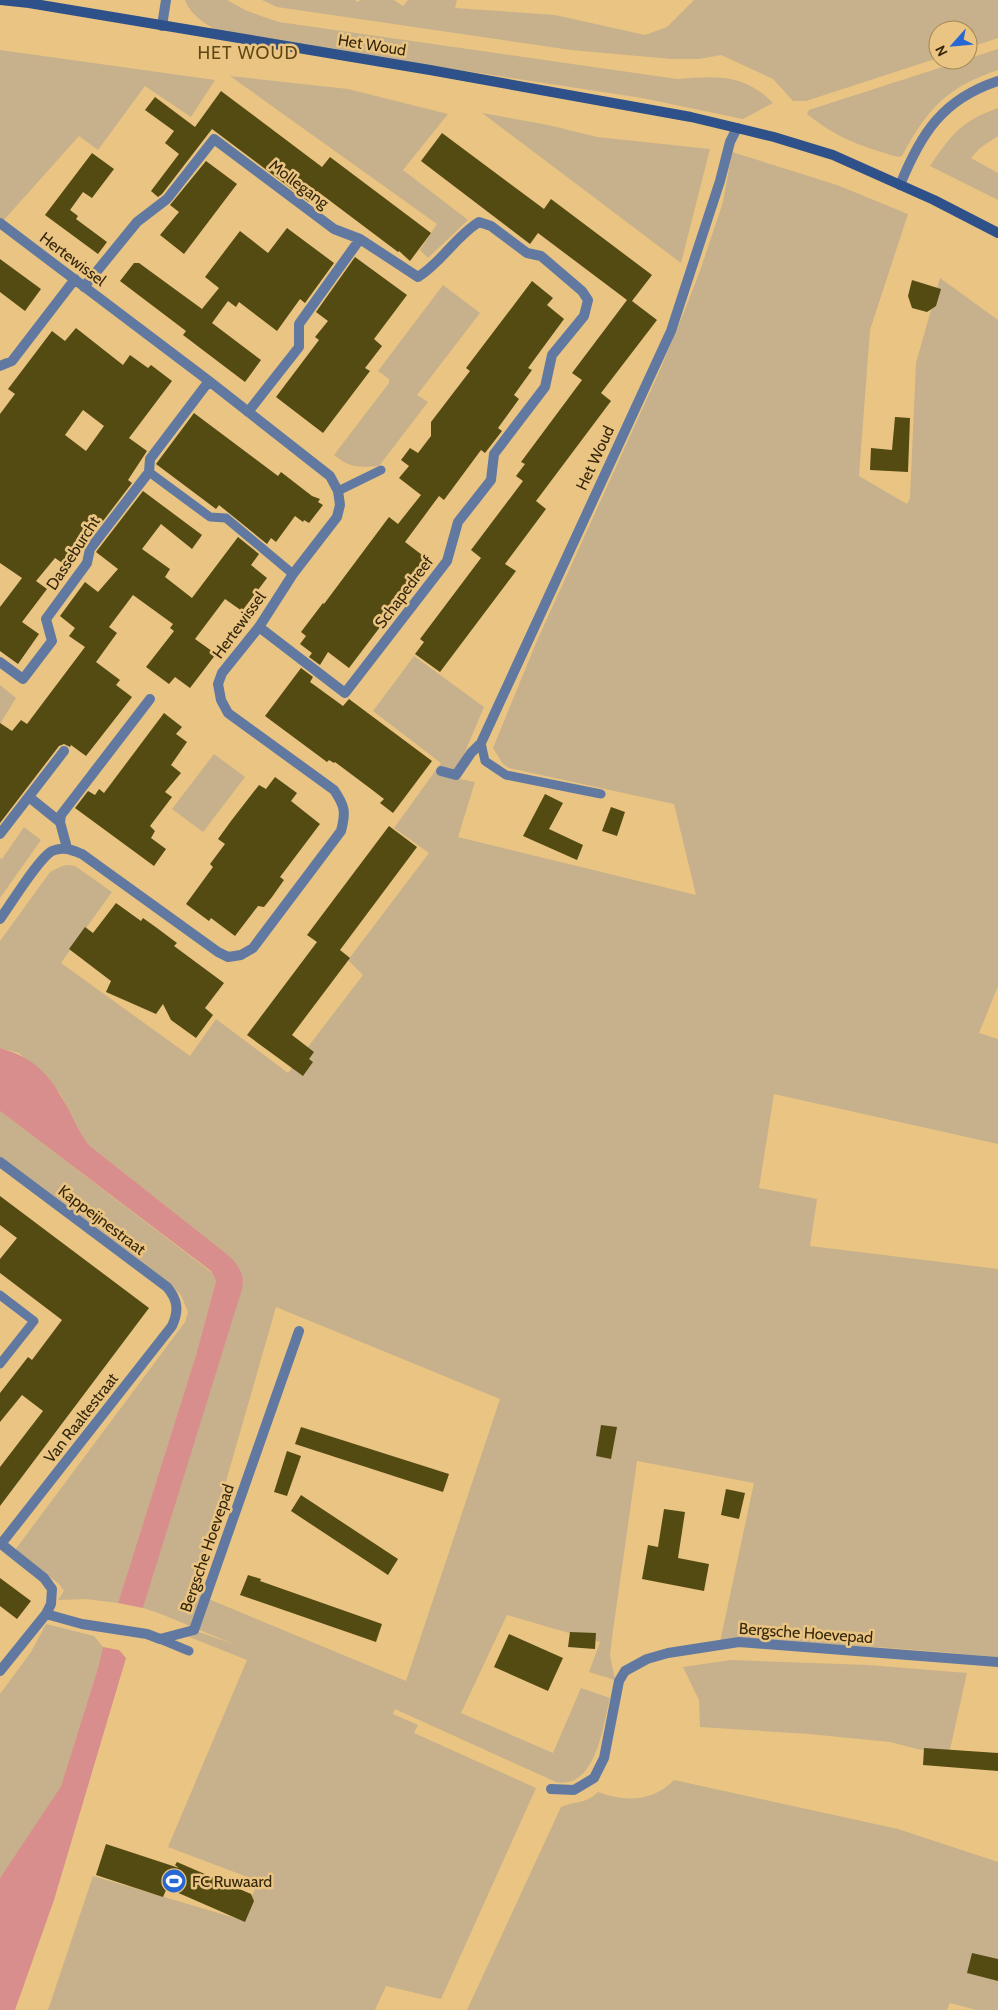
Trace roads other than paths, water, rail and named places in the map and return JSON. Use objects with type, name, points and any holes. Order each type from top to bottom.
[{"type":"street","name":"Het Woud","points":[[3,0],[430,70],[691,117],[774,137],[832,155],[900,185],[998,233]]},
{"type":"street","points":[[162,26],[166,0]]},
{"type":"street","points":[[900,185],[908,164],[936,118],[952,103],[970,92],[998,81]]},
{"type":"street","name":"Het Woud","points":[[442,771],[456,775],[481,743],[671,331],[720,181],[730,142],[737,128]]},
{"type":"street","name":"Mollegang","points":[[84,287],[137,222],[167,199],[214,139],[334,229],[360,239]]},
{"type":"street","name":"Schapedreef","points":[[259,627],[345,693],[446,560],[458,522],[491,480],[494,454],[545,387],[552,355],[584,316],[588,300],[582,291],[541,256],[527,253],[491,226],[479,222],[464,231],[433,268],[418,277],[360,239]]},
{"type":"street","name":"Hertewissel","points":[[0,223],[209,381],[330,476],[338,491],[340,505],[337,517],[293,574],[259,627],[222,673],[218,684],[223,705],[228,713],[334,790],[343,802],[345,818],[340,831],[252,948],[241,955],[228,957],[218,952],[82,854],[67,848]]},
{"type":"street","points":[[248,412],[299,347],[299,324],[360,239]]},
{"type":"street","points":[[0,366],[12,361],[75,279]]},
{"type":"street","name":"Dasseburcht","points":[[0,662],[23,680],[52,641],[46,619],[87,563],[90,549],[149,472],[150,459],[209,381]]},
{"type":"street","points":[[0,919],[42,860],[52,851],[67,848],[60,822],[61,815],[150,699]]},
{"type":"street","points":[[0,834],[64,751]]},
{"type":"street","points":[[29,797],[60,822]]},
{"type":"street","name":"Kappeijnestraat","points":[[0,1162],[167,1287],[175,1296],[177,1307]]},
{"type":"street","name":"Van Raaltestraat","points":[[1,1544],[172,1326],[177,1315],[177,1307]]},
{"type":"street","name":"Bergsche Hoevepad","points":[[160,1639],[194,1630],[299,1331]]},
{"type":"street","points":[[0,1671],[46,1614],[51,1604],[52,1590],[44,1578],[1,1544]]},
{"type":"street","points":[[46,1614],[82,1624],[147,1634],[160,1639]]},
{"type":"street","name":"Bergsche Hoevepad","points":[[551,1789],[574,1790],[594,1778],[604,1758],[619,1681],[625,1671],[647,1659],[668,1653],[740,1642],[998,1662]]},
{"type":"lane","points":[[338,491],[381,470]]},
{"type":"lane","points":[[149,472],[210,517],[226,518],[293,574]]},
{"type":"lane","points":[[481,743],[485,761],[506,775],[601,794]]},
{"type":"lane","points":[[0,1295],[34,1321],[0,1364]]},
{"type":"lane","points":[[160,1639],[189,1651]]},
{"type":"place","name":"FC Ruwaard","points":[[174,1881]]},
{"type":"district","name":"HET WOUD","points":[[248,53]]}]
